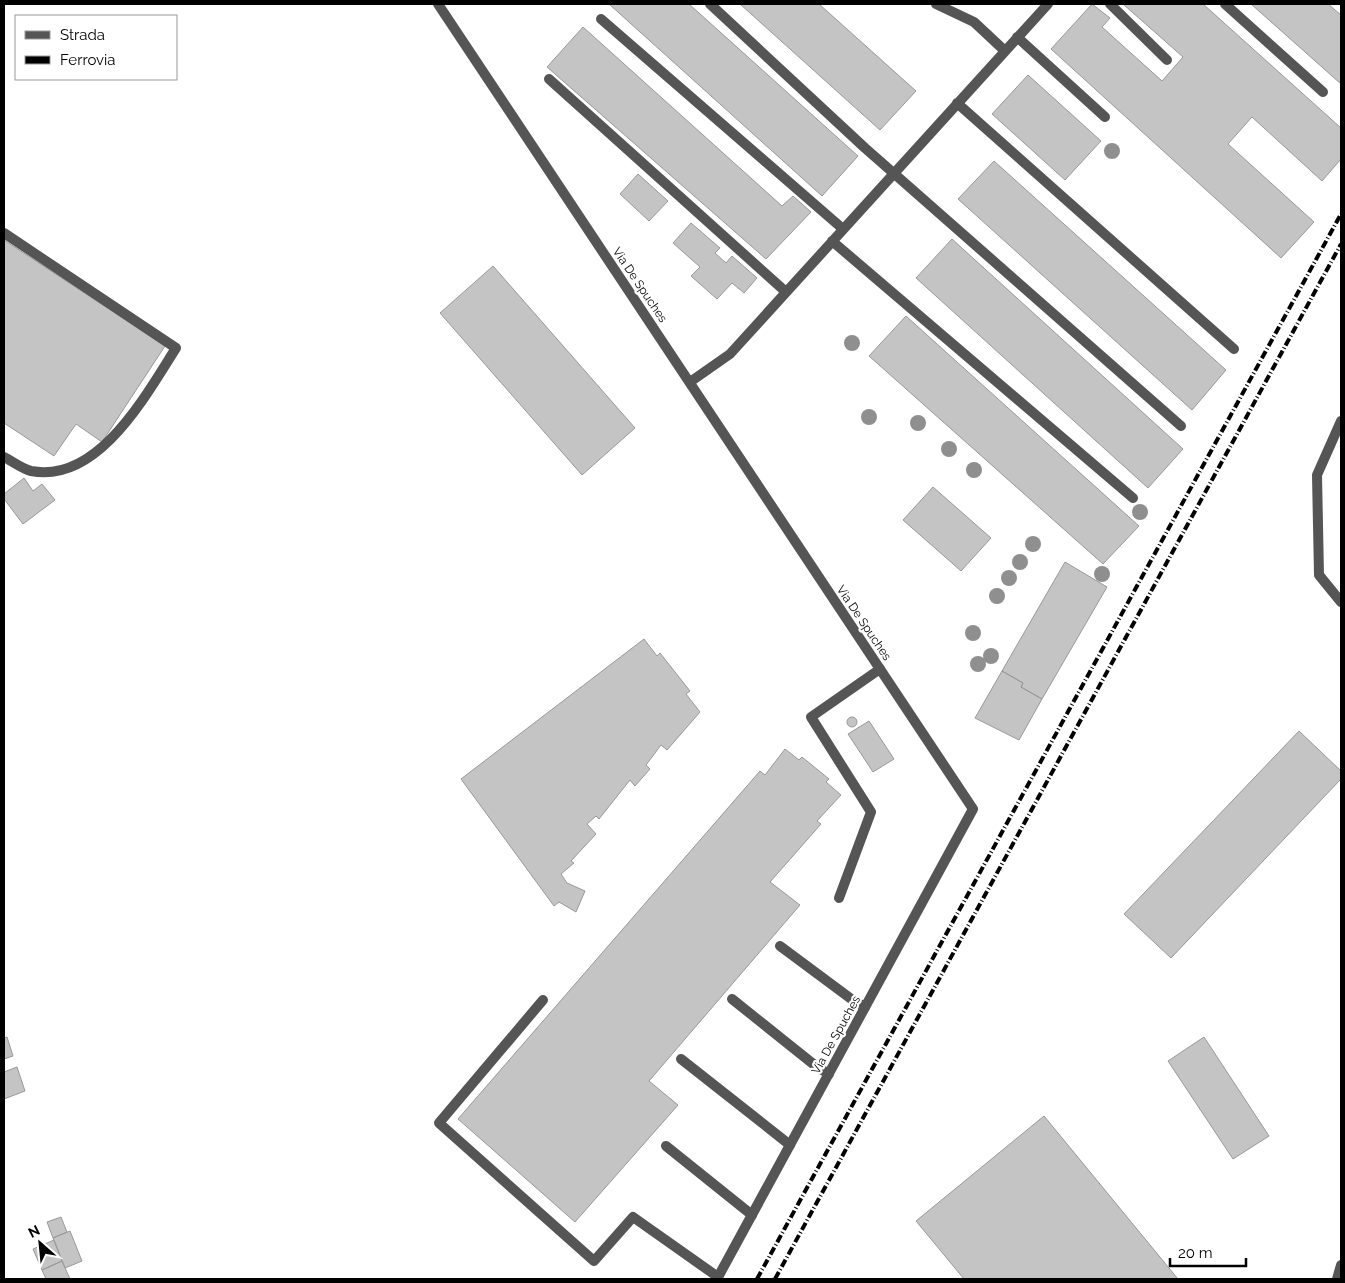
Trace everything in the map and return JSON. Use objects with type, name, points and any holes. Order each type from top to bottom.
[{"type":"street","name":"Via De Spuches","points":[[438,4],[973,809],[718,1278]]},
{"type":"street","points":[[710,4],[894,173],[1181,426]]},
{"type":"street","points":[[936,4],[974,22],[1005,51]]},
{"type":"street","points":[[690,382],[730,354],[1048,4]]},
{"type":"street","points":[[1110,4],[1167,60]]},
{"type":"street","points":[[1225,4],[1322,92]]},
{"type":"street","points":[[601,19],[843,229]]},
{"type":"street","points":[[1017,38],[1105,117]]},
{"type":"street","points":[[549,79],[786,292]]},
{"type":"street","points":[[957,103],[1234,349]]},
{"type":"street","points":[[4,233],[176,348],[133,416],[97,452],[59,472],[30,471],[4,457]]},
{"type":"street","points":[[832,241],[1132,498]]},
{"type":"street","points":[[1341,421],[1317,475],[1319,575],[1341,602]]},
{"type":"street","points":[[839,898],[871,812],[811,717],[880,670]]},
{"type":"street","points":[[780,946],[866,1007]]},
{"type":"street","points":[[732,999],[817,1067],[829,1074]]},
{"type":"street","points":[[543,1000],[439,1123],[594,1261],[633,1217],[718,1278]]},
{"type":"street","points":[[681,1059],[790,1145]]},
{"type":"street","points":[[666,1146],[752,1215]]},
{"type":"street","points":[[1337,1279],[1341,1265]]},
{"type":"building","points":[[609,4],[689,4],[858,156],[822,196]]},
{"type":"building","points":[[740,4],[819,4],[916,91],[880,130]]},
{"type":"building","points":[[1092,4],[1110,18],[1102,27],[1162,81],[1183,57],[1123,4],[1203,4],[1341,128],[1341,159],[1322,181],[1252,117],[1228,144],[1314,222],[1281,258],[1051,49]]},
{"type":"building","points":[[1251,4],[1328,4],[1341,15],[1341,84]]},
{"type":"building","points":[[583,27],[782,206],[793,196],[811,212],[766,259],[547,67]]},
{"type":"building","points":[[1028,75],[1101,141],[1065,180],[992,114]]},
{"type":"building","points":[[994,161],[1226,370],[1192,410],[958,199]]},
{"type":"building","points":[[638,174],[668,201],[649,221],[620,194]]},
{"type":"building","points":[[691,223],[720,248],[715,253],[726,263],[732,256],[757,278],[744,293],[732,283],[717,299],[691,276],[700,267],[673,243]]},
{"type":"building","points":[[952,239],[1183,449],[1148,488],[916,278]]},
{"type":"building","points":[[4,240],[165,346],[102,442],[76,424],[54,456],[4,423]]},
{"type":"building","points":[[493,266],[635,428],[582,475],[440,313]]},
{"type":"building","points":[[906,316],[1139,526],[1103,564],[869,356]]},
{"type":"building","points":[[24,478],[33,491],[42,484],[55,500],[23,524],[4,499],[4,494]]},
{"type":"building","points":[[933,487],[991,538],[961,571],[903,520]]},
{"type":"building","points":[[1065,562],[1107,587],[1042,699],[1021,687],[1023,683],[1002,671]]},
{"type":"building","points":[[644,639],[657,656],[660,653],[690,691],[686,694],[700,712],[667,750],[661,745],[646,765],[650,769],[635,786],[630,780],[599,819],[596,816],[587,824],[596,834],[571,861],[574,863],[561,874],[567,883],[585,891],[576,912],[559,902],[554,906],[461,779]]},
{"type":"building","points":[[1002,671],[1023,683],[1021,687],[1042,699],[1019,740],[975,718]]},
{"type":"building","points":[[852,717],[857,722],[852,727],[847,722]]},
{"type":"building","points":[[869,721],[894,759],[873,772],[848,734]]},
{"type":"building","points":[[1299,731],[1341,771],[1341,779],[1171,958],[1124,914]]},
{"type":"building","points":[[785,749],[799,760],[802,757],[829,779],[826,782],[841,795],[817,821],[821,824],[770,882],[800,905],[649,1081],[678,1105],[575,1222],[458,1119],[760,771],[765,775]]},
{"type":"building","points":[[7,1037],[13,1056],[4,1059],[4,1038]]},
{"type":"building","points":[[1204,1037],[1269,1136],[1233,1159],[1168,1061]]},
{"type":"building","points":[[17,1067],[25,1091],[4,1099],[4,1072]]},
{"type":"building","points":[[1044,1116],[1178,1279],[964,1279],[916,1221]]},
{"type":"building","points":[[61,1217],[67,1232],[53,1238],[47,1222]]},
{"type":"building","points":[[70,1231],[82,1261],[65,1268],[53,1238]]},
{"type":"building","points":[[54,1240],[62,1261],[42,1270],[33,1249]]},
{"type":"building","points":[[62,1261],[70,1279],[46,1279],[42,1270]]},
{"type":"railway","points":[[757,1279],[1341,214]]},
{"type":"railway","points":[[775,1279],[1341,244]]}]
